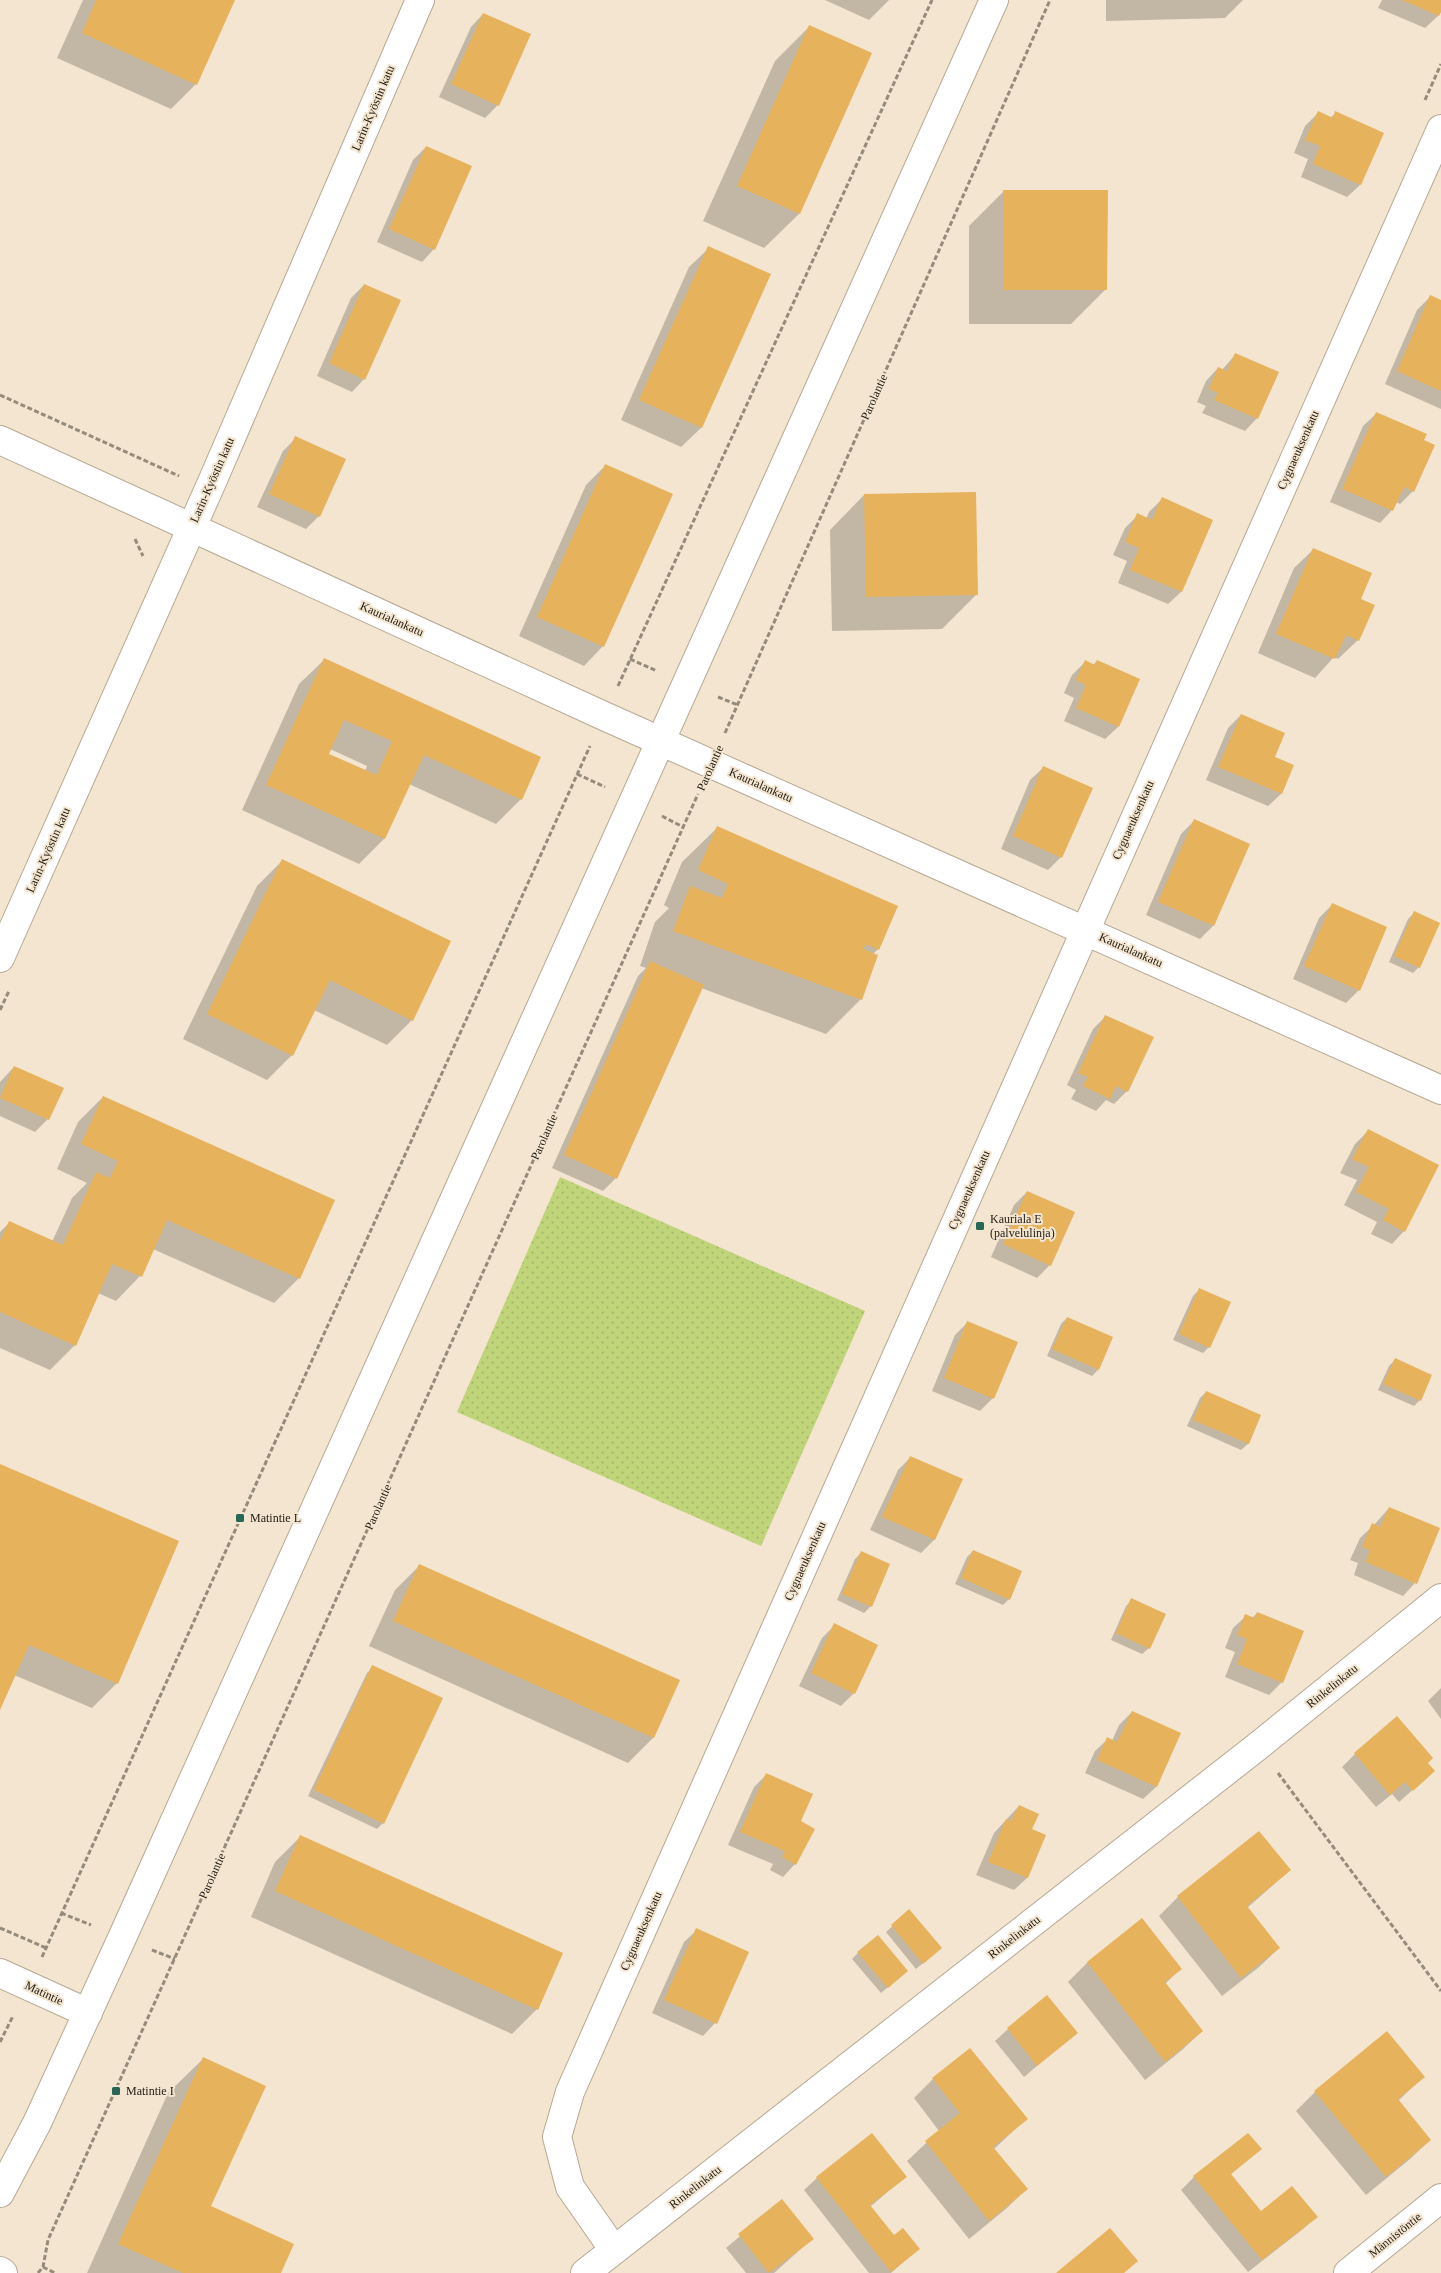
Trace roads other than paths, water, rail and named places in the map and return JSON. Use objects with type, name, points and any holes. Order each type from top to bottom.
[{"type":"street","name":"Larin-Kyöstin katu","points":[[0,958],[191,528],[420,0]]},
{"type":"street","points":[[0,2193],[36,2124],[88,2013],[994,0]]},
{"type":"street","name":"Cygnaeuksenkatu","points":[[614,2250],[570,2187],[557,2138],[570,2092],[1441,129]]},
{"type":"street","name":"Kaurialankatu","points":[[0,440],[604,716],[1085,929],[1441,1090]]},
{"type":"street","name":"Rinkelinkatu","points":[[585,2273],[1258,1746],[1441,1598]]},
{"type":"street","name":"Matintie","points":[[0,1973],[88,2013]]},
{"type":"street","name":"Männistöntie","points":[[1348,2273],[1441,2198]]},
{"type":"place","name":"Kauriala E (palvelulinja)","points":[[980,1226]]},
{"type":"place","name":"Matintie L","points":[[240,1518]]},
{"type":"place","name":"Matintie I","points":[[116,2091]]}]
